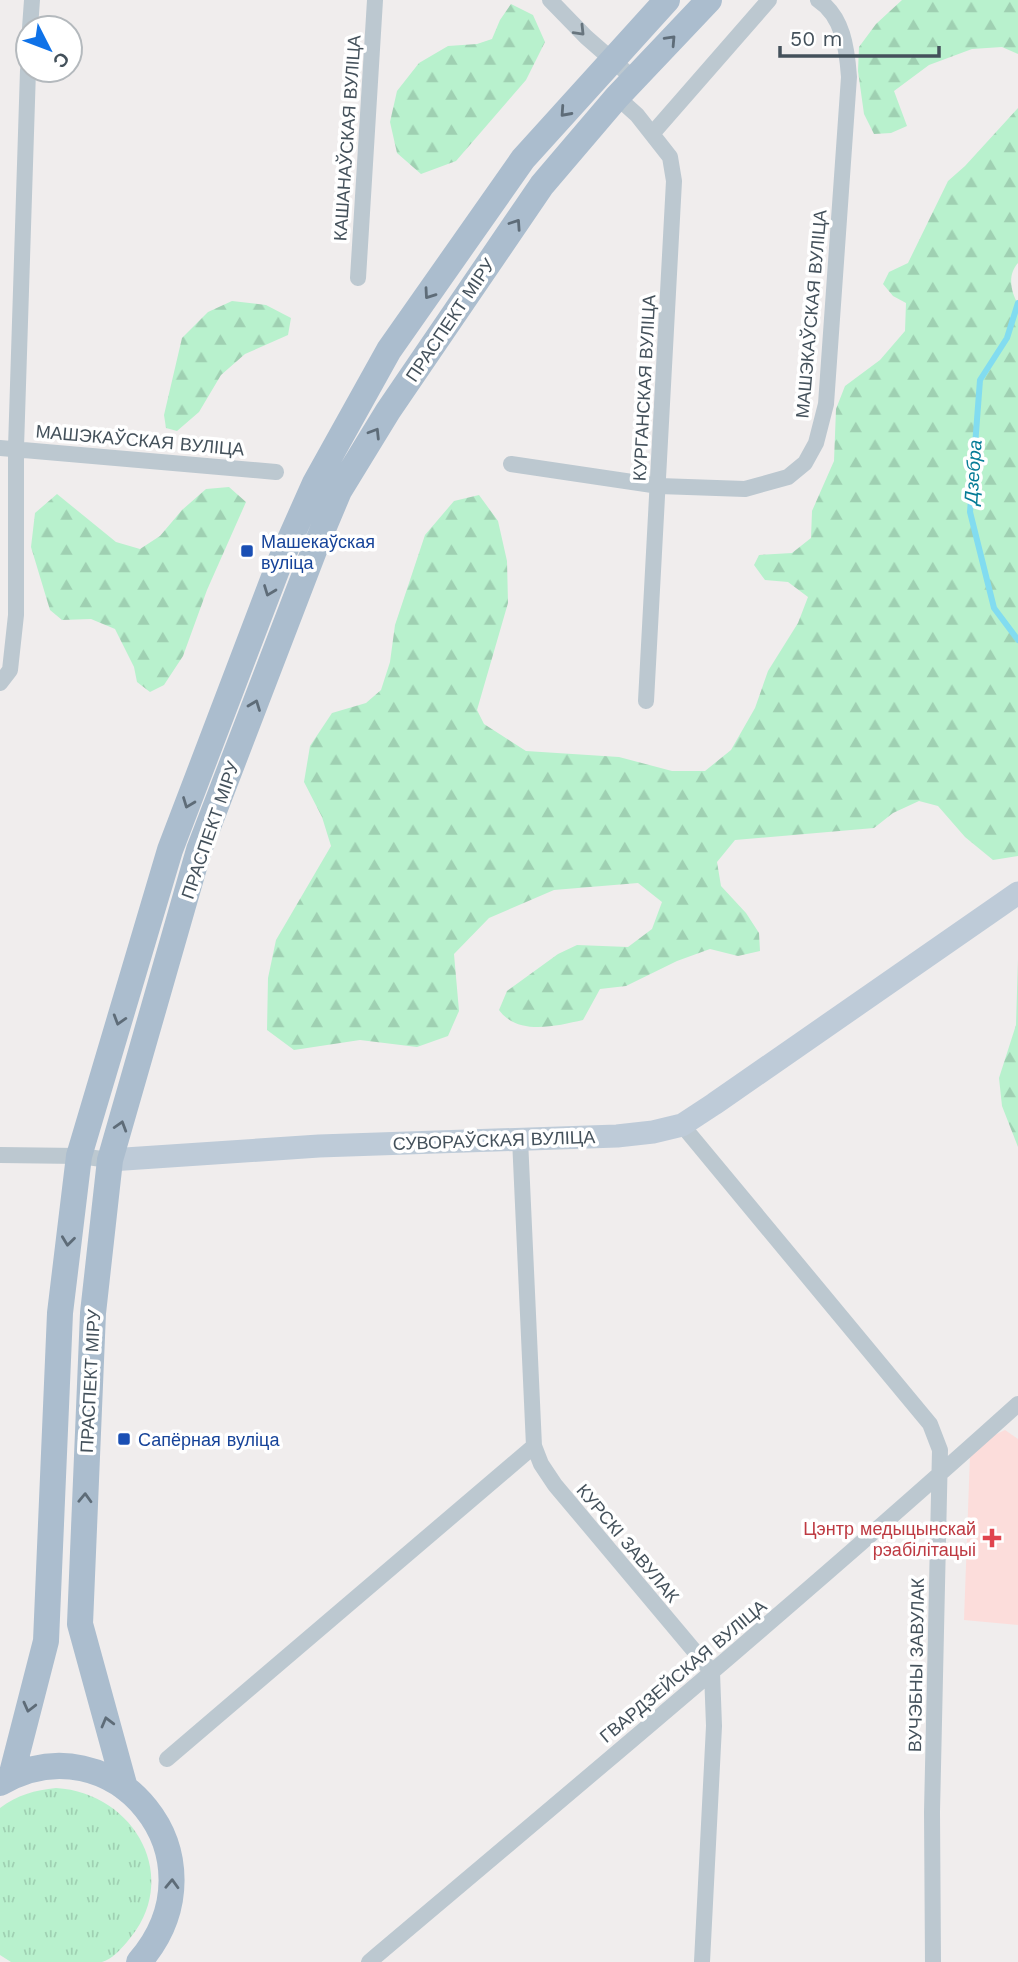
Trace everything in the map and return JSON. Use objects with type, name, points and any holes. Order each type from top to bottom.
[{"type":"main road","name":"ПРАСПЕКТ МІРУ","points":[[5,1780],[46,1641],[60,1313],[79,1156],[170,850],[279,564],[315,483],[389,350],[523,159],[667,0]]},
{"type":"main road","name":"ПРАСПЕКТ МІРУ","points":[[125,1788],[80,1625],[93,1313],[110,1160],[199,850],[339,491],[388,411],[542,185],[700,3]]},
{"type":"main road","name":"СУВОРАЎСКАЯ ВУЛІЦА","points":[[110,1160],[319,1146],[617,1136],[682,1125],[1018,893]]},
{"type":"main road","name":"ПРАСПЕКТ МІРУ","points":[[5,1780],[30,1770],[69,1767],[99,1774],[125,1788],[146,1808],[162,1833],[172,1872],[169,1912],[152,1948],[139,1962]]},
{"type":"street","name":"КАШАНАЎСКАЯ ВУЛІЦА","points":[[358,278],[375,0]]},
{"type":"street","name":"КУРГАНСКАЯ ВУЛІЦА","points":[[550,0],[611,61],[637,115],[670,157],[674,180],[646,701]]},
{"type":"street","points":[[652,134],[769,0]]},
{"type":"street","name":"МАШЭКАЎСКАЯ ВУЛІЦА","points":[[511,464],[659,486],[745,489],[789,477],[805,463],[816,443],[826,404],[849,77],[847,51],[840,28],[828,7],[818,0]]},
{"type":"street","points":[[0,683],[10,670],[16,615],[8,448],[27,84]]},
{"type":"street","name":"МАШЭКАЎСКАЯ ВУЛІЦА","points":[[8,448],[276,472]]},
{"type":"street","name":"ВУЧЭБНЫ ЗАВУЛАК","points":[[682,1125],[930,1424],[940,1450],[932,1812],[933,1962]]},
{"type":"street","name":"КУРСКІ ЗАВУЛАК","points":[[520,1139],[534,1446],[541,1464],[555,1485],[712,1672]]},
{"type":"street","name":"СУВОРАЎСКАЯ ВУЛІЦА","points":[[0,1155],[79,1156],[110,1160]]},
{"type":"street","name":"ГВАРДЗЕЙСКАЯ ВУЛІЦА","points":[[369,1962],[712,1672],[938,1477],[1018,1404]]},
{"type":"street","points":[[167,1759],[534,1446]]},
{"type":"street","points":[[702,1962],[714,1726],[712,1672]]},
{"type":"shaded area","name":"Цэнтр медыцынскай рэабілітацыі","points":[[1005,1430],[1018,1439],[1018,1625],[964,1620],[970,1455],[988,1438]]},
{"type":"green space","points":[[902,0],[1018,0],[1018,54],[1002,47],[972,49],[929,65],[894,91],[907,126],[891,133],[874,134],[864,114],[858,71],[859,47],[876,24]]},
{"type":"green space","points":[[511,4],[533,15],[545,42],[526,80],[456,161],[421,174],[397,153],[390,122],[397,91],[419,63],[448,46],[477,44],[492,39]]},
{"type":"green space","points":[[1018,108],[1018,263],[1012,273],[1011,284],[1018,304],[1018,856],[993,860],[965,837],[938,806],[919,801],[893,813],[874,828],[735,840],[717,862],[721,886],[746,913],[759,933],[760,951],[738,956],[710,949],[677,961],[626,986],[600,989],[583,1020],[538,1027],[516,1023],[499,1010],[507,991],[558,954],[577,945],[628,947],[652,929],[662,902],[638,883],[554,890],[489,918],[454,954],[459,1011],[448,1036],[417,1047],[360,1040],[294,1050],[267,1030],[268,978],[276,940],[331,846],[322,817],[304,782],[310,746],[332,713],[366,703],[381,690],[390,662],[395,625],[425,535],[454,501],[479,495],[498,521],[507,561],[508,603],[477,710],[484,724],[526,751],[619,757],[672,771],[705,771],[731,750],[755,708],[768,671],[798,623],[808,597],[788,582],[765,580],[754,565],[759,555],[792,553],[811,538],[812,511],[834,461],[836,409],[845,386],[880,360],[905,331],[906,303],[893,296],[883,284],[889,272],[908,263],[948,181]]},
{"type":"green space","points":[[232,301],[266,305],[291,318],[288,335],[245,354],[221,375],[199,412],[177,431],[166,428],[164,415],[182,338],[208,312]]},
{"type":"green space","points":[[229,487],[246,502],[207,590],[183,656],[164,685],[150,692],[137,682],[134,667],[115,629],[91,619],[62,620],[50,610],[31,547],[35,513],[57,494],[116,542],[140,549],[160,536],[182,510],[206,489]]},
{"type":"green space","points":[[1018,959],[1018,1147],[1002,1106],[999,1078],[1016,1025]]},
{"type":"green space","points":[[56,1788],[84,1794],[109,1805],[128,1823],[142,1844],[150,1867],[151,1892],[143,1918],[122,1948],[102,1962],[11,1962],[0,1955],[0,1808],[26,1794]]},
{"type":"waterway","name":"Дзебра","points":[[1018,303],[1007,338],[980,380],[970,512],[994,608],[1018,640]]},
{"type":"place","name":"Машекаўская вуліца","points":[[247,551]]},
{"type":"place","name":"Сапёрная вуліца","points":[[124,1439]]},
{"type":"place","name":"Цэнтр медыцынскай рэабілітацыі","points":[[992,1538]]}]
